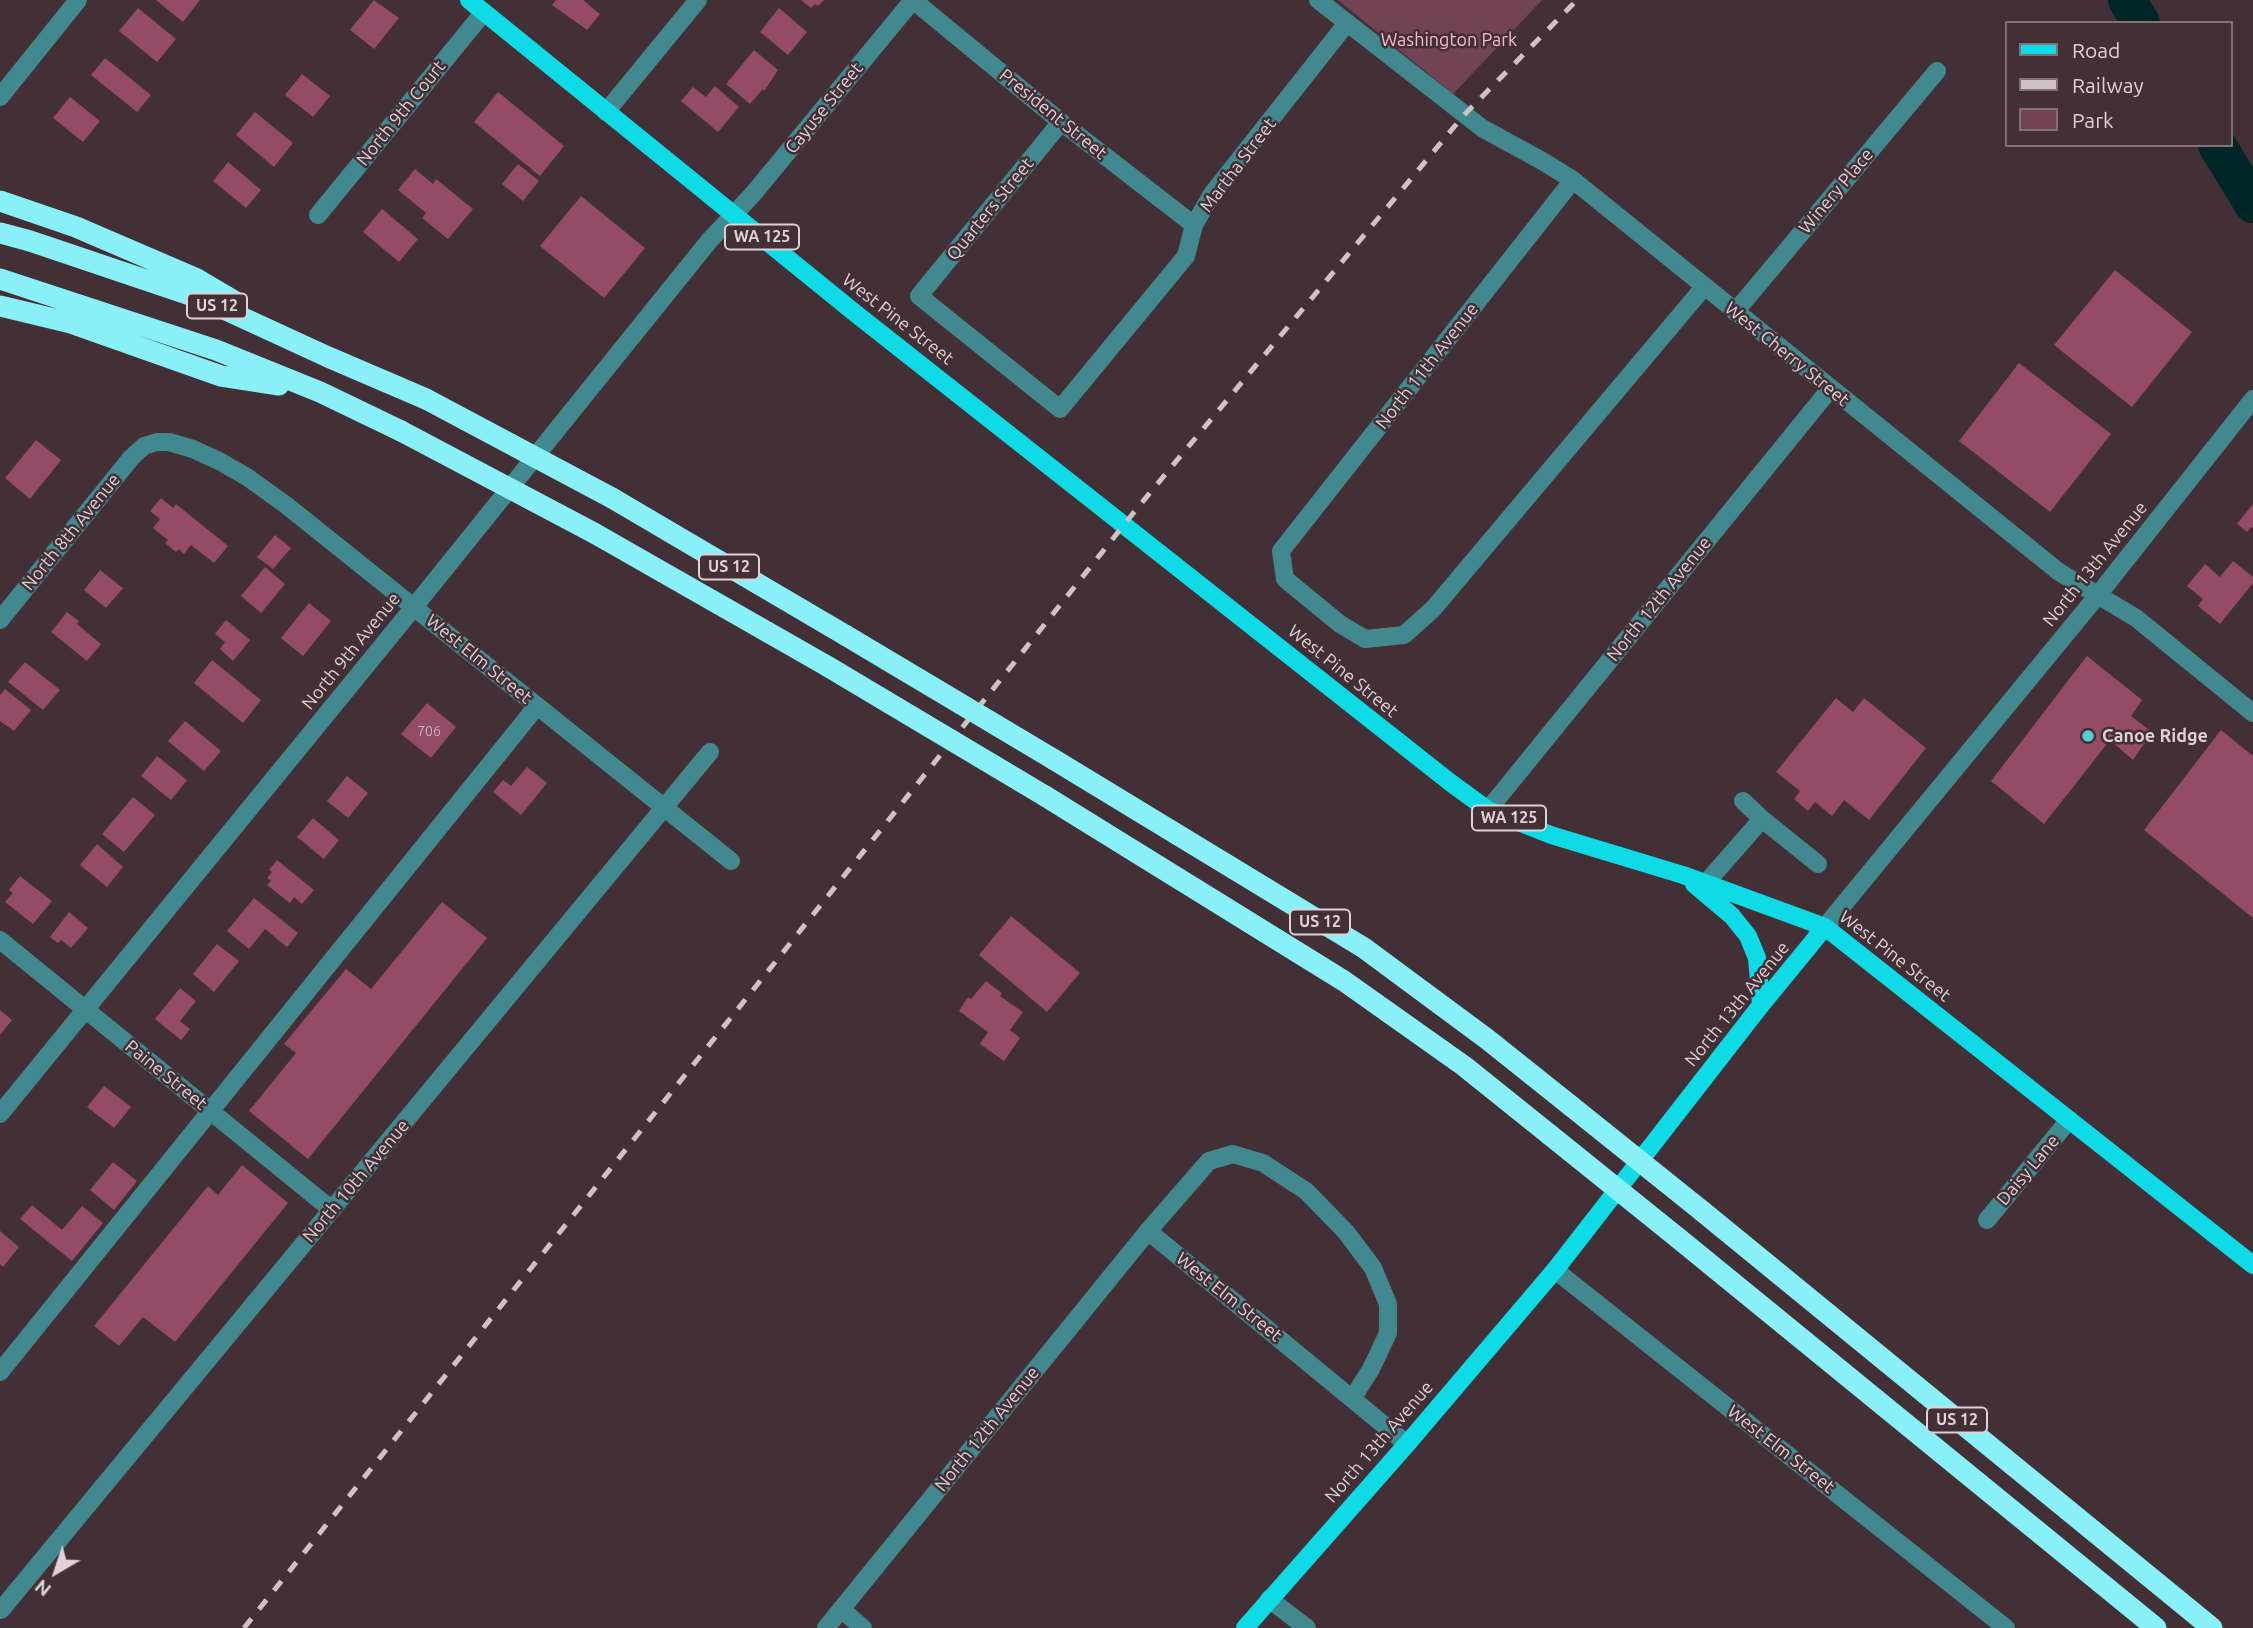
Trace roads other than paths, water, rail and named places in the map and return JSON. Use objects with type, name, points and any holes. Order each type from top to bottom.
[{"type":"highway","points":[[0,201],[76,227],[197,279],[328,357]]},
{"type":"highway","name":"US 12","points":[[0,233],[202,299],[328,357],[426,398],[612,498],[1053,759],[1364,948],[1487,1038],[2212,1628]]},
{"type":"highway","name":"US 12","points":[[0,279],[216,350],[320,392],[401,431],[594,533],[827,666],[1045,796],[1343,981],[1464,1066],[2156,1628]]},
{"type":"highway","points":[[0,306],[72,323],[221,376],[320,392]]},
{"type":"main road","name":"West Pine Street","points":[[469,0],[488,6],[606,112],[733,215],[1488,810],[1551,835],[1683,875],[1825,927],[2253,1265]]},
{"type":"main road","name":"WA 125","points":[[1683,875],[1732,916],[1748,936],[1757,958],[1761,1005]]},
{"type":"main road","name":"North 13th Avenue","points":[[1245,1628],[1555,1270],[1825,927]]},
{"type":"street","points":[[0,97],[78,0]]},
{"type":"street","points":[[606,112],[698,0]]},
{"type":"street","name":"President Street","points":[[913,0],[1061,122],[1194,225]]},
{"type":"street","name":"Cayuse Street","points":[[733,215],[913,0]]},
{"type":"street","name":"West Cherry Street","points":[[1318,0],[1482,128],[1573,180],[2059,572],[2136,618],[2253,713]]},
{"type":"street","name":"North 9th Court","points":[[318,215],[488,6]]},
{"type":"street","name":"Martha Street","points":[[1060,409],[1186,256],[1194,225],[1212,194],[1347,23]]},
{"type":"street","name":"Winery Place","points":[[1735,312],[1937,71]]},
{"type":"street","name":"Quarters Street","points":[[1060,409],[919,296],[1061,122]]},
{"type":"street","name":"North 11th Avenue","points":[[1573,180],[1281,551],[1285,579],[1340,624],[1365,639],[1404,635],[1433,609],[1704,287]]},
{"type":"street","name":"North 9th Avenue","points":[[0,1114],[709,241],[733,215]]},
{"type":"street","name":"North 12th Avenue","points":[[1488,810],[1830,389]]},
{"type":"street","name":"North 13th Avenue","points":[[1825,927],[2098,595],[2253,399]]},
{"type":"street","name":"West Elm Street","points":[[144,446],[169,442],[212,458],[247,477],[286,505],[731,861]]},
{"type":"street","name":"North 8th Avenue","points":[[0,620],[131,458],[144,446]]},
{"type":"street","points":[[0,1372],[537,706]]},
{"type":"street","name":"North 10th Avenue","points":[[1,1610],[710,752]]},
{"type":"street","points":[[1743,801],[1818,864]]},
{"type":"street","points":[[1706,883],[1762,818]]},
{"type":"street","name":"Paine Street","points":[[0,940],[332,1210]]},
{"type":"street","name":"Daisy Lane","points":[[1987,1220],[2069,1119]]},
{"type":"street","name":"North 12th Avenue","points":[[826,1628],[1148,1231],[1209,1161],[1233,1154],[1263,1163],[1306,1191],[1346,1232],[1373,1268],[1388,1304],[1388,1333],[1371,1369],[1352,1399]]},
{"type":"street","name":"West Elm Street","points":[[1148,1231],[1407,1444]]},
{"type":"street","name":"West Elm Street","points":[[1555,1270],[2006,1628]]},
{"type":"street","points":[[1269,1599],[1307,1628]]},
{"type":"street","points":[[841,1609],[863,1628]]},
{"type":"waterway","points":[[2127,0],[2140,21]]},
{"type":"waterway","points":[[2218,147],[2253,204]]},
{"type":"railway","points":[[244,1628],[1139,506],[1464,115],[1577,0]]},
{"type":"place","name":"Canoe Ridge","points":[[2088,736]]},
{"type":"park label","name":"Washington Park","points":[[1449,40]]}]
